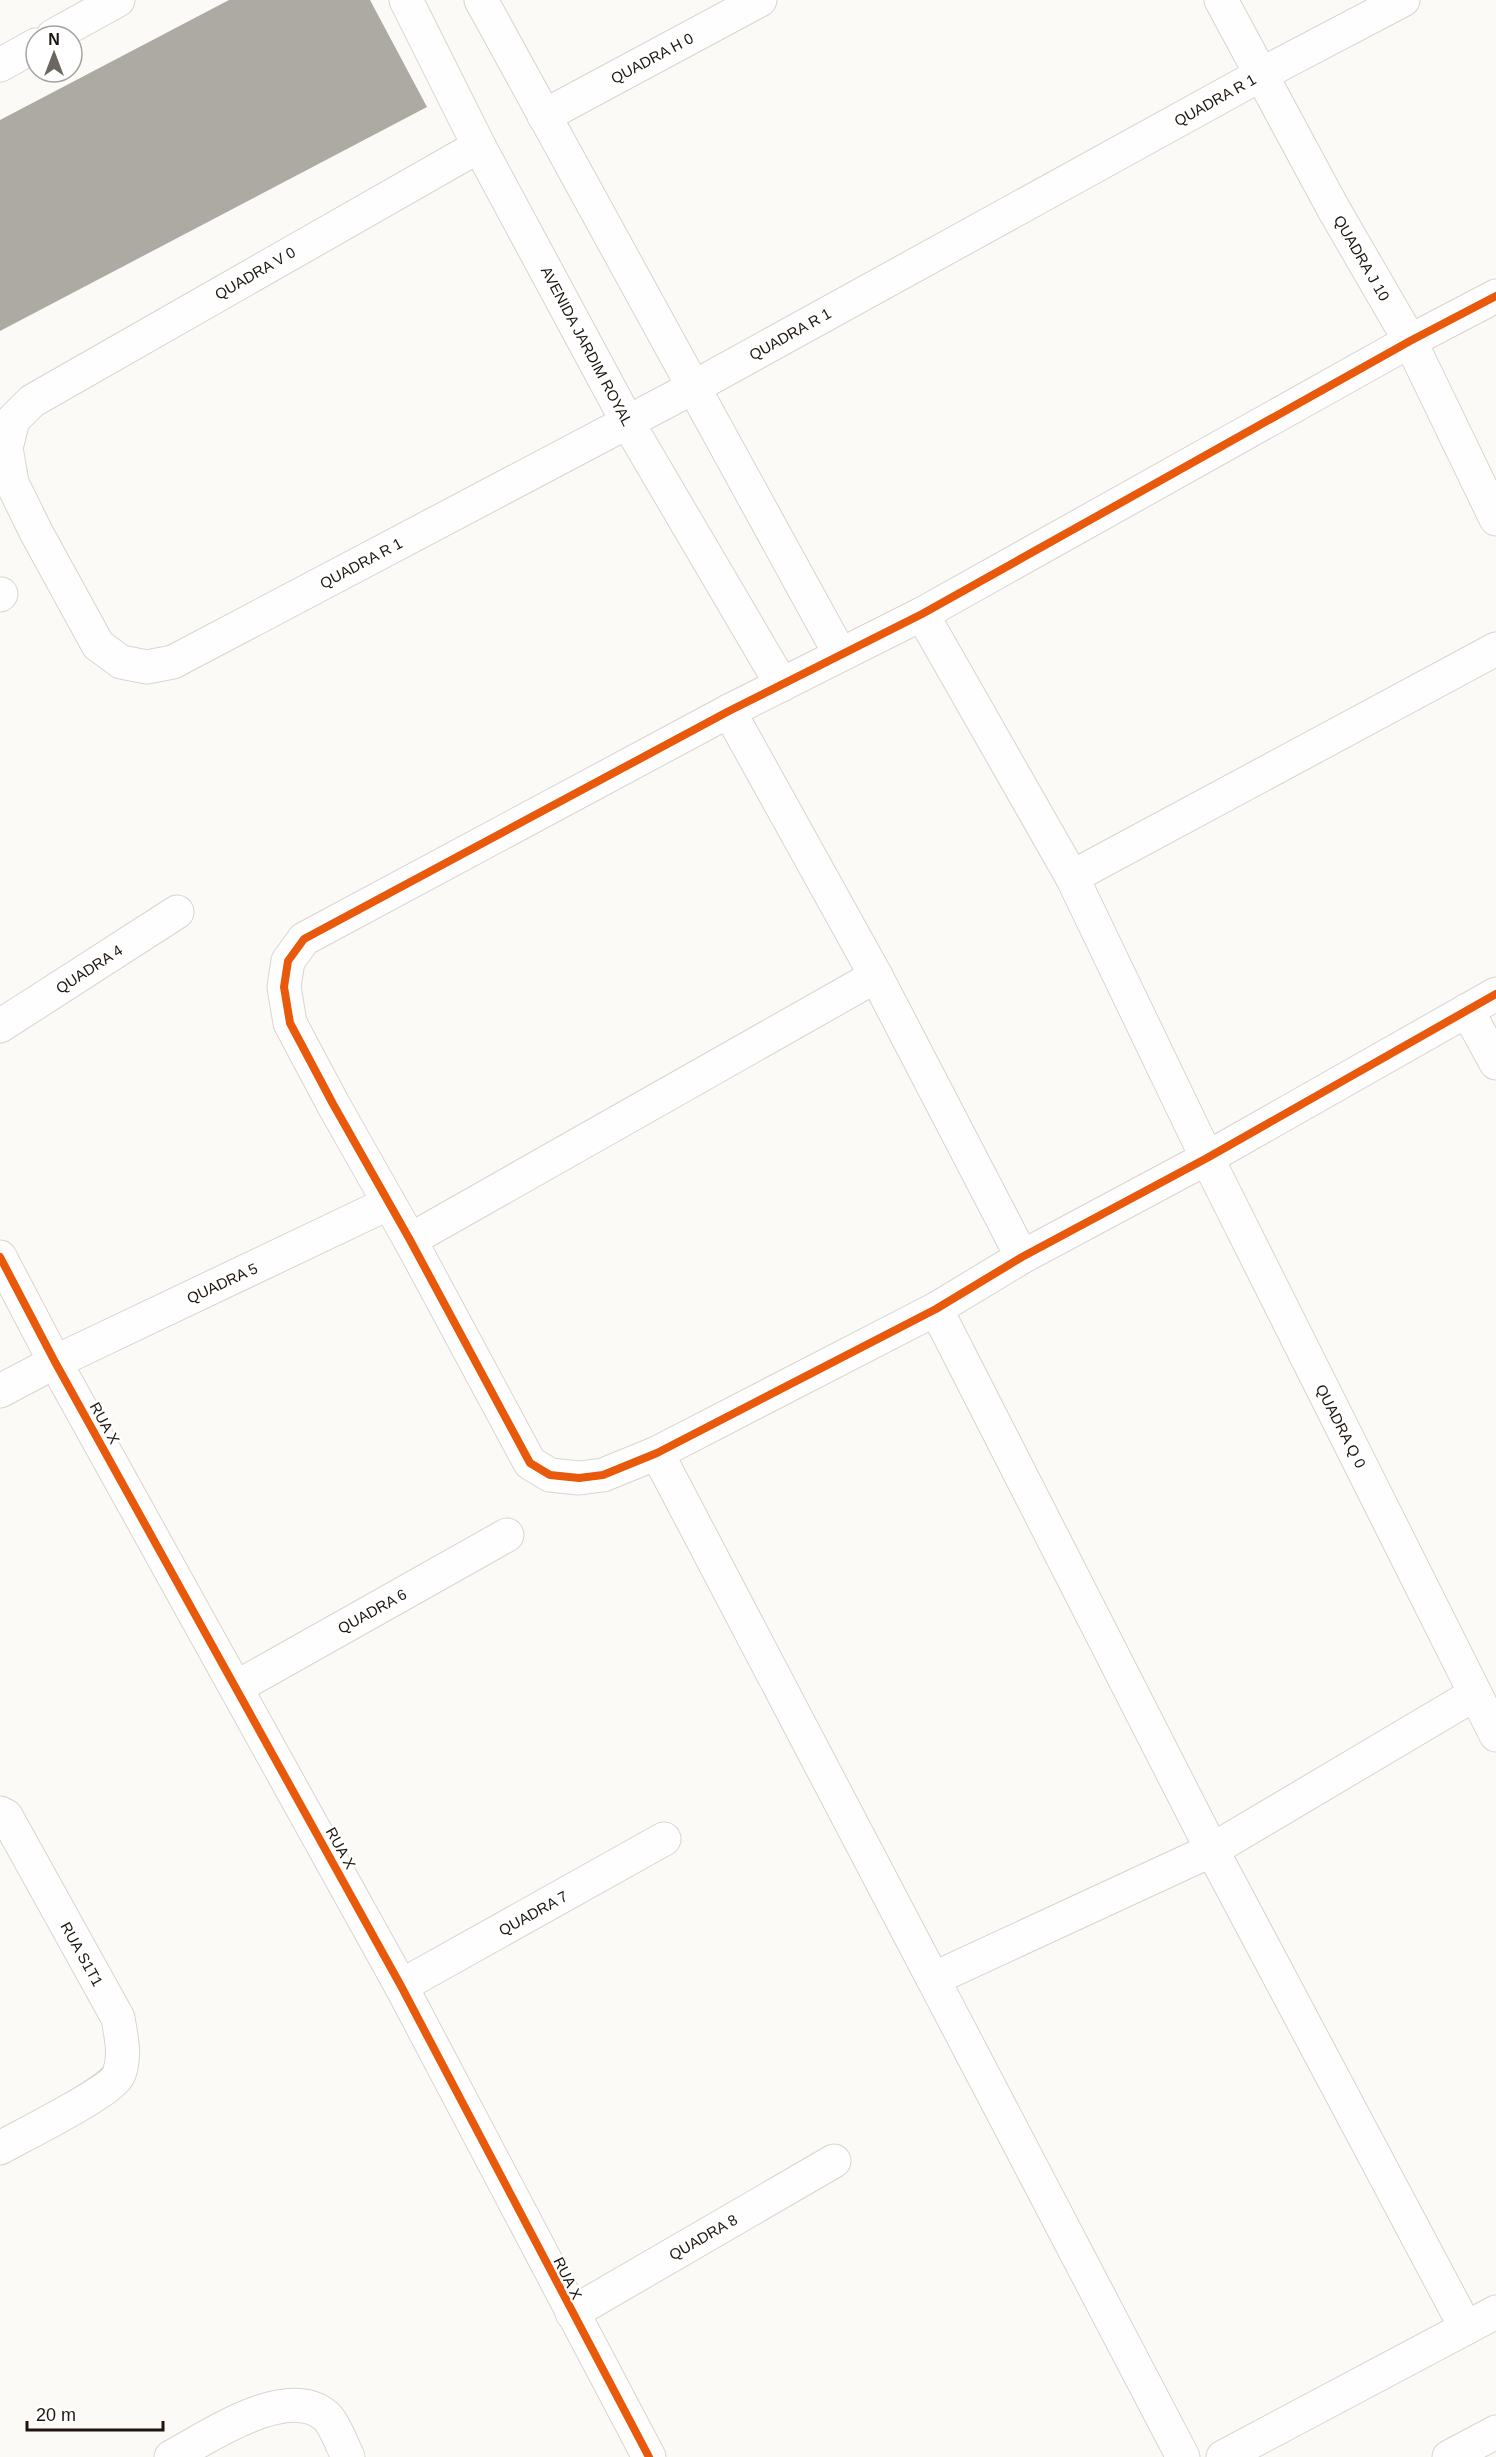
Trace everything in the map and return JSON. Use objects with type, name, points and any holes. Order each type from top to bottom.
[{"type":"street","points":[[75,24],[118,0]]},
{"type":"street","name":"AVENIDA JARDIM ROYAL","points":[[406,0],[479,146],[628,423],[782,685]]},
{"type":"street","points":[[481,0],[840,654]]},
{"type":"street","name":"QUADRA H 0","points":[[544,116],[760,0]]},
{"type":"street","name":"QUADRA J 10","points":[[1221,0],[1333,208],[1410,341],[1496,519]]},
{"type":"street","name":"QUADRA R 1","points":[[173,662],[628,423],[1262,74],[1403,0]]},
{"type":"street","points":[[0,65],[24,52]]},
{"type":"street","name":"QUADRA V 0","points":[[173,662],[147,667],[121,662],[98,645],[12,483],[6,448],[13,420],[32,401],[479,146]]},
{"type":"street","points":[[1496,296],[1410,341],[922,614],[729,711],[304,939],[288,961],[284,987],[290,1023],[530,1463],[550,1476],[579,1479],[603,1475],[657,1453],[936,1308],[1022,1257],[1207,1158],[1496,994]]},
{"type":"street","name":"QUADRA Q 0","points":[[922,614],[1072,877],[1207,1158],[1496,1735]]},
{"type":"street","points":[[1072,877],[1496,649]]},
{"type":"street","points":[[729,711],[876,976],[1022,1257]]},
{"type":"street","name":"QUADRA 4","points":[[0,1026],[177,912]]},
{"type":"street","points":[[410,1240],[876,976]]},
{"type":"street","points":[[1467,1010],[1496,1063]]},
{"type":"street","name":"QUADRA 5","points":[[0,1390],[389,1203]]},
{"type":"street","name":"RUA X","points":[[0,1257],[55,1362],[401,1986],[649,2457]]},
{"type":"street","points":[[936,1308],[1212,1850],[1466,2328]]},
{"type":"street","points":[[657,1453],[1183,2457]]},
{"type":"street","name":"QUADRA 6","points":[[237,1687],[507,1535]]},
{"type":"street","points":[[933,1979],[1212,1850],[1475,1694]]},
{"type":"street","name":"RUA S1T1","points":[[0,2148],[100,2092],[118,2076],[124,2052],[118,2018],[3,1814]]},
{"type":"street","name":"QUADRA 7","points":[[401,1986],[664,1839]]},
{"type":"street","name":"QUADRA 8","points":[[572,2313],[834,2161]]},
{"type":"street","points":[[1223,2457],[1496,2312]]},
{"type":"street","points":[[171,2457],[253,2413],[283,2406],[309,2408],[327,2416],[348,2457]]},
{"type":"street","points":[[1449,2457],[1496,2432]]},
{"type":"building","points":[[229,0],[370,0],[427,107],[0,331],[0,120],[69,84],[84,84],[84,76]]},
{"type":"cycle path","points":[[1496,296],[1410,341],[922,614],[729,711],[304,939],[288,961],[284,987],[290,1023],[530,1463],[550,1475],[579,1478],[603,1475],[657,1453],[936,1309],[1022,1257],[1207,1158],[1496,994]]},
{"type":"cycle path","points":[[0,1257],[55,1362],[401,1986],[649,2457]]}]
